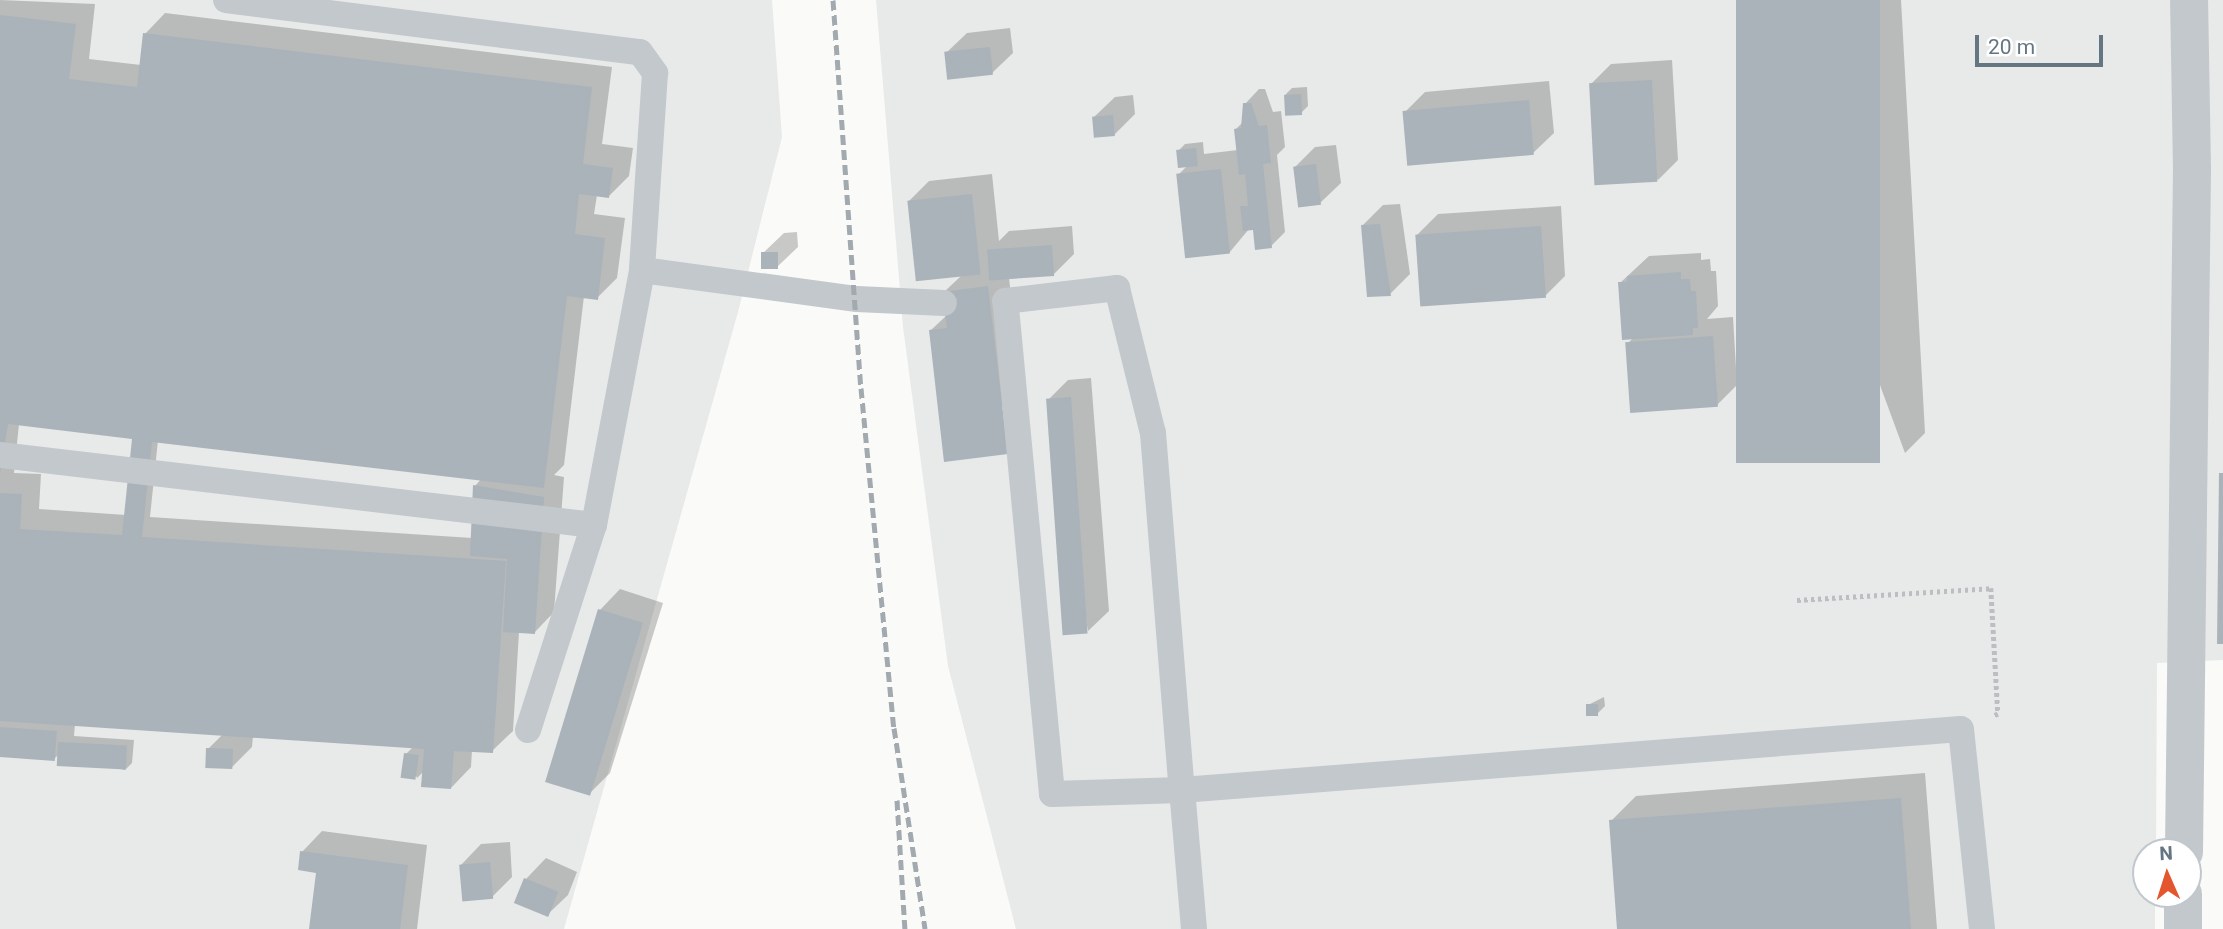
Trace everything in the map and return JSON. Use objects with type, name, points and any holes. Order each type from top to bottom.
[{"type":"street","points":[[2184,838],[2192,169],[2189,0]]},
{"type":"street","points":[[2183,908],[2183,929]]},
{"type":"lane","points":[[226,0],[640,52],[655,73],[642,270],[594,525],[528,730]]},
{"type":"lane","points":[[642,270],[857,299],[944,303]]},
{"type":"lane","points":[[1194,929],[1182,790],[1153,433],[1116,288],[997,301],[1052,794],[1182,790],[1961,729],[1982,929]]},
{"type":"lane","points":[[0,456],[594,525]]},
{"type":"path","points":[[1797,600],[1992,588],[1998,714],[1961,729]]},
{"type":"shaded area","points":[[0,0],[772,0],[782,137],[738,312],[564,929],[0,929]]},
{"type":"shaded area","points":[[876,0],[2223,0],[2223,660],[2157,663],[2156,838],[2132,838],[2132,908],[2155,908],[2155,929],[1016,929],[948,666],[903,327]]},
{"type":"building","points":[[1736,0],[1880,0],[1880,463],[1736,463]]},
{"type":"building","points":[[0,15],[76,24],[69,79],[137,87],[143,33],[592,87],[583,164],[613,168],[609,198],[579,194],[575,234],[605,238],[598,300],[567,296],[544,488],[152,442],[142,537],[506,561],[493,753],[454,751],[451,789],[421,787],[424,749],[0,721],[0,493],[22,494],[20,529],[122,535],[132,439],[8,424],[0,474]]},
{"type":"building","points":[[990,47],[993,75],[947,80],[944,52]]},
{"type":"building","points":[[1652,80],[1657,182],[1594,185],[1589,83]]},
{"type":"building","points":[[1301,94],[1302,115],[1285,116],[1284,95]]},
{"type":"building","points":[[1529,100],[1534,155],[1407,166],[1402,111]]},
{"type":"building","points":[[1243,103],[1251,103],[1259,126],[1267,125],[1271,163],[1263,164],[1272,248],[1255,250],[1253,230],[1243,231],[1240,206],[1248,206],[1245,174],[1239,175],[1234,129],[1241,128]]},
{"type":"building","points":[[1113,115],[1115,136],[1094,138],[1092,117]]},
{"type":"building","points":[[1196,148],[1198,166],[1178,168],[1176,150]]},
{"type":"building","points":[[1316,164],[1321,205],[1298,207],[1293,167]]},
{"type":"building","points":[[1221,169],[1230,254],[1185,258],[1176,174]]},
{"type":"building","points":[[972,194],[980,275],[916,281],[907,201]]},
{"type":"building","points":[[1380,224],[1391,296],[1367,297],[1361,225]]},
{"type":"building","points":[[1541,226],[1546,298],[1420,307],[1415,235]]},
{"type":"building","points":[[1052,245],[1054,276],[989,280],[987,250]]},
{"type":"building","points":[[761,252],[778,252],[778,269],[761,269]]},
{"type":"building","points":[[1681,272],[1681,279],[1690,279],[1691,291],[1696,291],[1698,328],[1693,328],[1693,335],[1622,340],[1618,282],[1627,282],[1627,276]]},
{"type":"building","points":[[988,286],[1008,454],[944,462],[929,330],[947,328],[942,292]]},
{"type":"building","points":[[1713,336],[1718,407],[1630,413],[1625,342]]},
{"type":"building","points":[[1071,397],[1088,633],[1063,635],[1046,399]]},
{"type":"building","points":[[2219,473],[2223,473],[2223,644],[2217,644]]},
{"type":"building","points":[[473,485],[544,497],[535,634],[503,632],[507,559],[470,556]]},
{"type":"building","points":[[598,609],[643,623],[590,796],[545,782]]},
{"type":"building","points":[[1586,704],[1598,704],[1598,716],[1586,716]]},
{"type":"building","points":[[0,727],[57,731],[55,761],[0,757]]},
{"type":"building","points":[[58,742],[127,746],[126,770],[57,766]]},
{"type":"building","points":[[206,748],[233,749],[232,769],[205,768]]},
{"type":"building","points":[[404,753],[419,755],[415,780],[401,778]]},
{"type":"building","points":[[1901,798],[1911,929],[1617,929],[1609,820]]},
{"type":"building","points":[[300,851],[408,865],[400,929],[309,929],[316,873],[298,870]]},
{"type":"building","points":[[490,862],[493,899],[462,902],[459,865]]},
{"type":"building","points":[[524,878],[558,892],[548,917],[514,903]]},
{"type":"railway","points":[[833,0],[861,388],[894,728],[925,929]]},
{"type":"railway","points":[[897,800],[905,929]]}]
